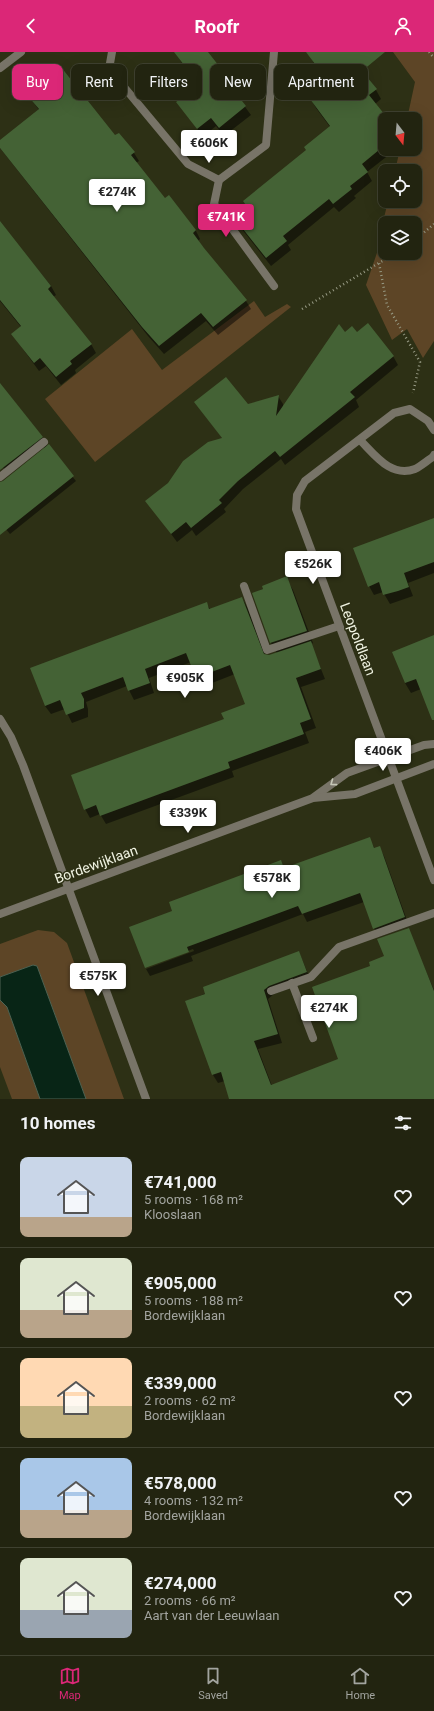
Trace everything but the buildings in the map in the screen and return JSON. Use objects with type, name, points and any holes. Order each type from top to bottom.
[{"type":"street","points":[[0,68],[21,52]]},
{"type":"street","points":[[112,52],[109,69],[188,164],[219,180]]},
{"type":"street","points":[[274,52],[266,145],[219,180],[214,204],[274,286]]},
{"type":"street","points":[[410,410],[428,421],[434,430]]},
{"type":"street","name":"Leopoldlaan","points":[[410,410],[394,414],[305,481],[297,495],[296,509],[434,880]]},
{"type":"street","points":[[360,440],[382,463],[396,470],[414,469],[433,457],[434,454]]},
{"type":"street","points":[[0,477],[44,442]]},
{"type":"street","points":[[244,586],[267,650],[339,626]]},
{"type":"street","points":[[0,719],[11,737],[23,765],[146,1099]]},
{"type":"street","name":"Bordewijklaan","points":[[313,798],[347,773],[424,745],[434,744]]},
{"type":"street","name":"Bordewijklaan","points":[[0,914],[313,798],[355,794],[434,764]]},
{"type":"street","points":[[271,991],[311,977],[338,947],[434,913]]},
{"type":"street","points":[[292,983],[313,1038]]},
{"type":"path","points":[[429,52],[434,58]]},
{"type":"path","points":[[422,234],[434,224]]},
{"type":"path","points":[[302,309],[384,260]]},
{"type":"path","points":[[379,263],[387,305],[420,362],[410,410]]},
{"type":"shaded area","points":[[393,52],[434,52],[434,341],[423,358],[407,329],[392,340],[366,285],[378,250],[378,260],[422,260],[422,216],[384,216],[386,208],[422,208],[422,164],[397,164],[398,156],[422,156],[422,112],[409,112],[415,82]]},
{"type":"shaded area","points":[[254,301],[265,317],[287,304],[291,307],[95,462],[45,399],[132,329],[162,370]]},
{"type":"shaded area","points":[[38,930],[54,932],[67,943],[124,1099],[86,1099],[37,966],[33,965],[0,977],[0,944]]},
{"type":"shaded area","points":[[33,965],[37,966],[86,1099],[40,1099],[7,1007],[0,1000],[0,977]]},
{"type":"shaded area","points":[[0,1000],[7,1007],[40,1099],[12,1099],[0,1067]]}]
